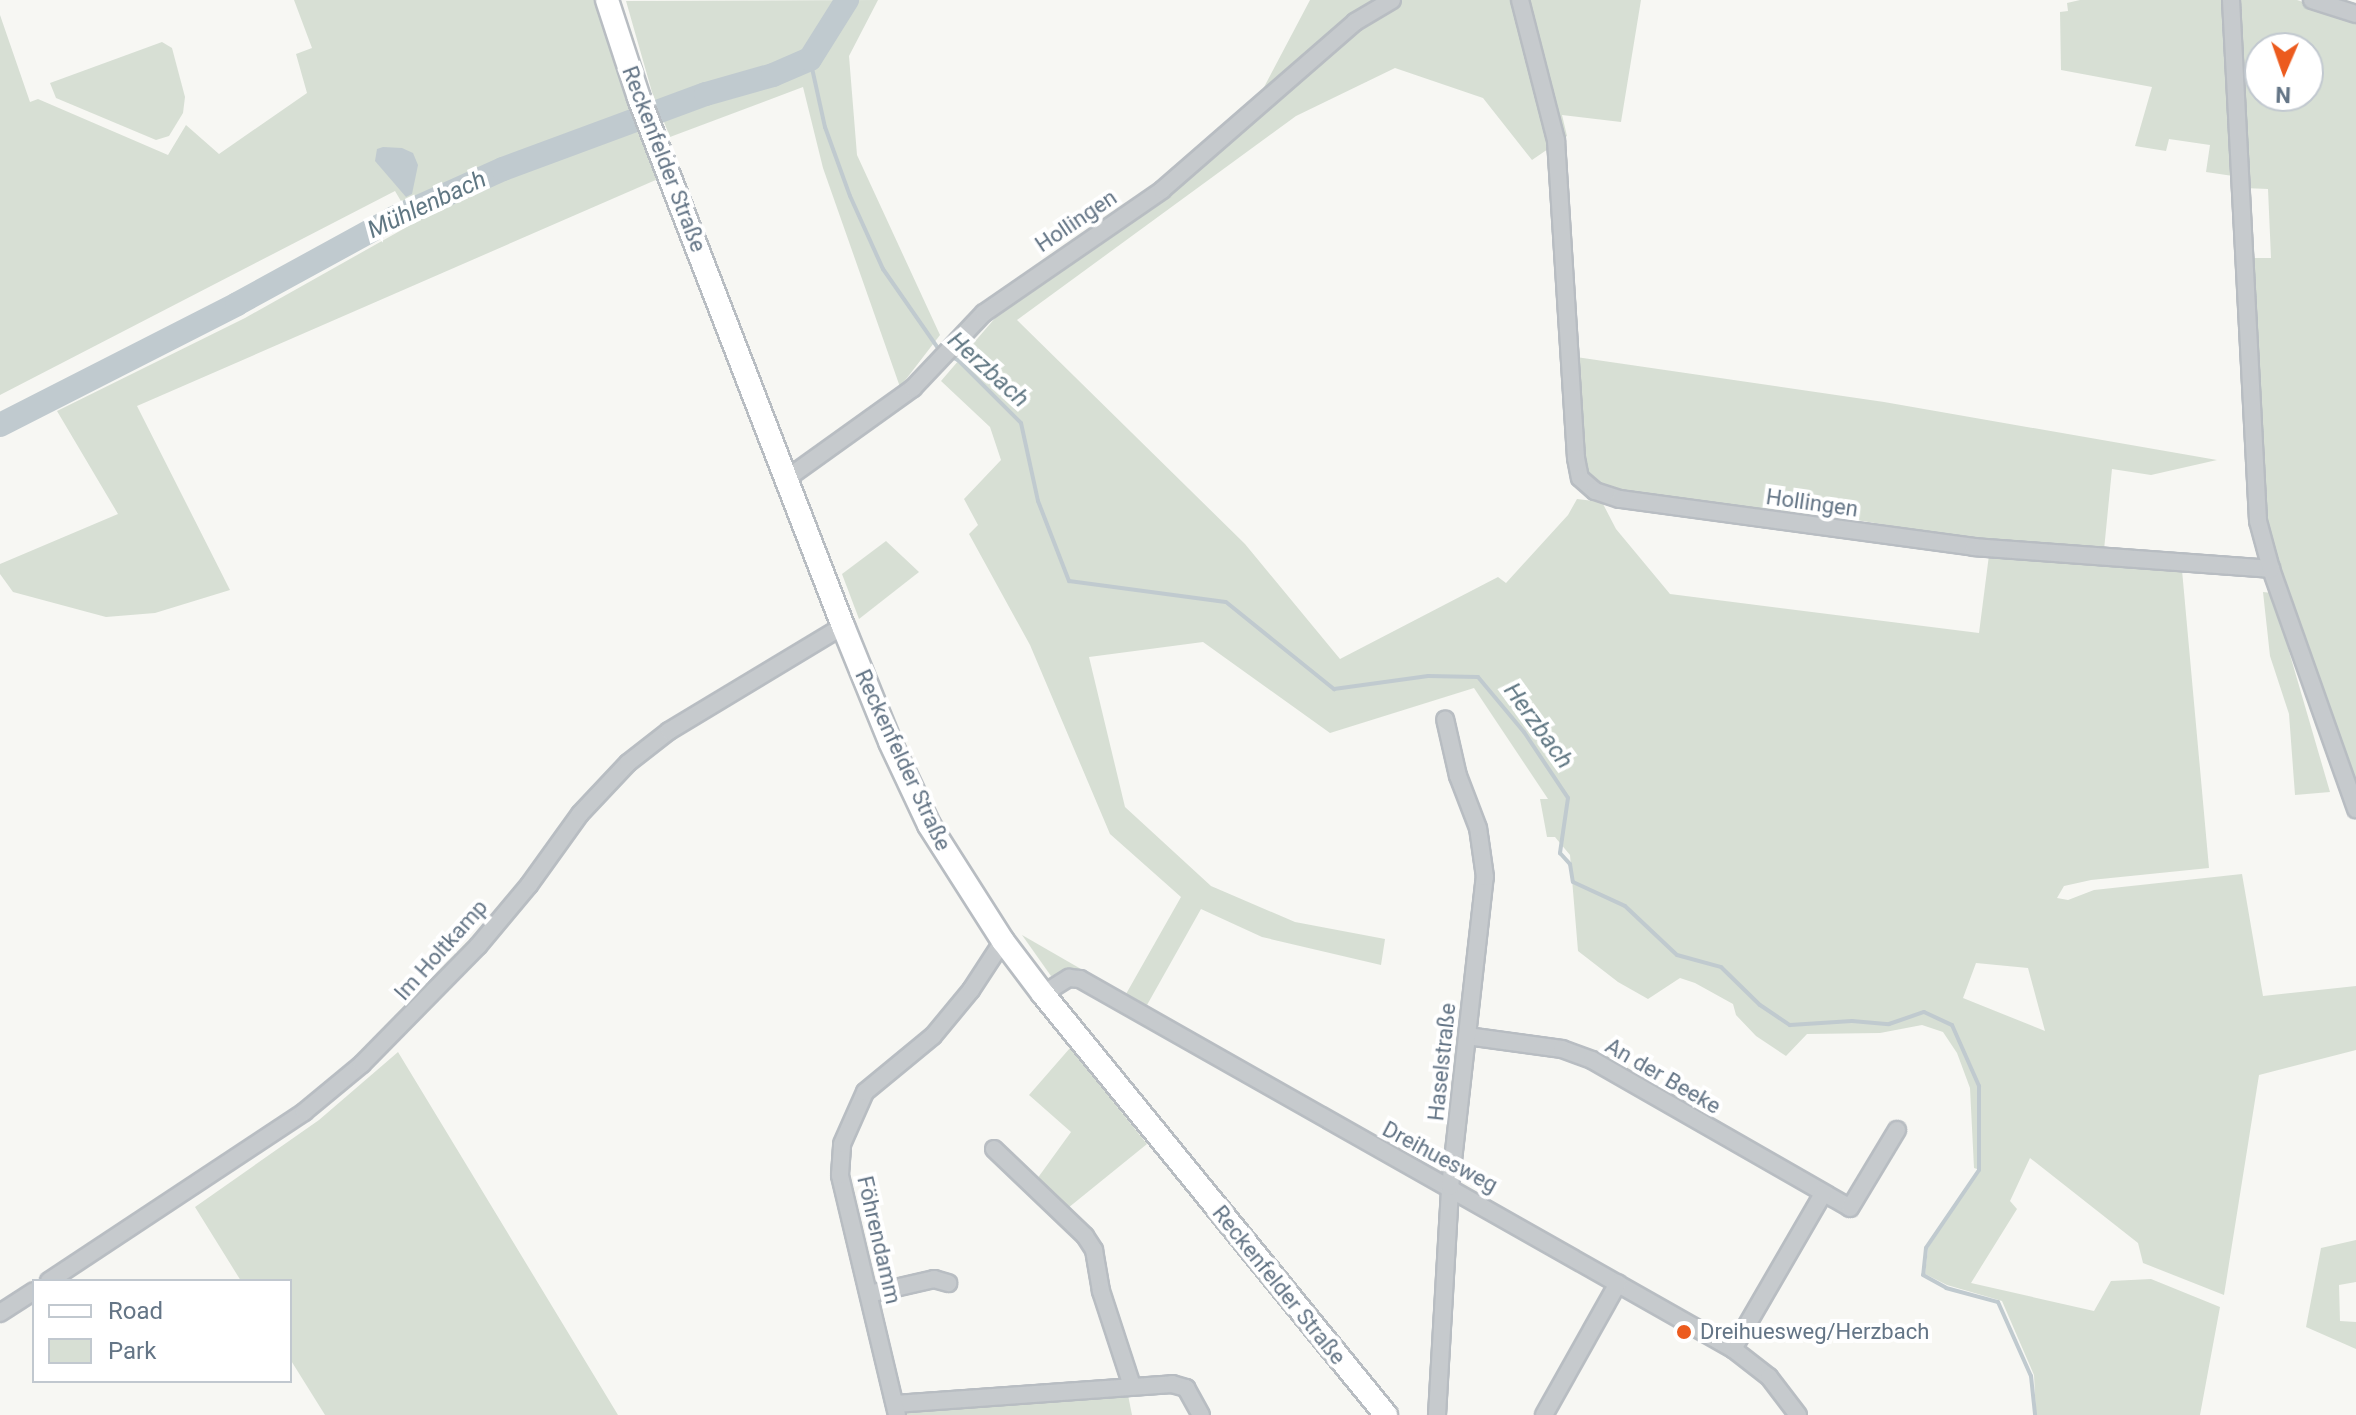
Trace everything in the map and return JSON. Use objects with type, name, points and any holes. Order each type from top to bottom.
[{"type":"street","name":"Reckenfelder Straße","points":[[607,0],[639,98],[843,626],[929,825],[1003,941],[1043,994],[1386,1415]]},
{"type":"street","name":"Hollingen","points":[[786,479],[913,388],[984,313],[1053,262],[1162,190],[1355,22],[1392,0]]},
{"type":"street","name":"Hollingen","points":[[1520,0],[1556,140],[1576,458],[1580,478],[1595,491],[1620,499],[1974,547],[2271,569]]},
{"type":"street","points":[[2231,0],[2258,521],[2271,569],[2356,809]]},
{"type":"street","points":[[2312,0],[2356,14]]},
{"type":"street","name":"Im Holtkamp","points":[[52,1279],[304,1112],[362,1064],[478,946],[529,885],[580,814],[628,763],[669,731],[843,626]]},
{"type":"street","name":"Haselstraße","points":[[1437,1415],[1450,1187],[1485,877],[1478,828],[1458,776],[1445,719]]},
{"type":"street","name":"Föhrendamm","points":[[896,1409],[840,1175],[842,1144],[865,1092],[933,1036],[1003,941]]},
{"type":"street","name":"Dreihuesweg","points":[[1043,994],[1069,978],[1080,979],[1733,1349],[1769,1377],[1798,1415]]},
{"type":"street","name":"An der Beeke","points":[[1467,1036],[1562,1049],[1592,1060],[1850,1208],[1897,1130]]},
{"type":"street","points":[[994,1149],[1085,1236],[1094,1250],[1101,1291],[1132,1386]]},
{"type":"street","points":[[1733,1349],[1823,1194]]},
{"type":"street","points":[[869,1294],[934,1279],[948,1283]]},
{"type":"street","points":[[1544,1415],[1618,1283]]},
{"type":"street","points":[[0,1313],[32,1292]]},
{"type":"street","points":[[896,1409],[1172,1384],[1186,1388],[1201,1415]]},
{"type":"green space","points":[[294,0],[598,0],[658,179],[137,406],[230,590],[155,613],[106,617],[13,592],[0,574],[0,564],[118,514],[57,411],[245,318],[414,223],[395,191],[0,395],[0,15],[30,102],[38,99],[168,155],[186,125],[219,154],[307,93],[296,54],[312,48]]},
{"type":"green space","points":[[878,0],[849,56],[857,155],[940,335],[900,387],[823,168],[803,87],[670,137],[652,92],[626,1]]},
{"type":"green space","points":[[1310,0],[1641,0],[1621,122],[1562,115],[1567,136],[1532,160],[1483,98],[1395,68],[1296,116],[1017,320],[1245,544],[1340,659],[1498,577],[1506,583],[1568,515],[1577,499],[1602,502],[1616,529],[1670,594],[1979,633],[1989,555],[2182,570],[2209,868],[2091,880],[2064,886],[2057,898],[2068,900],[2094,890],[2242,874],[2263,996],[2356,986],[2356,1050],[2259,1075],[2224,1295],[2143,1263],[2138,1243],[2030,1158],[2010,1201],[2017,1209],[1971,1283],[2094,1311],[2111,1281],[2151,1279],[2220,1307],[2200,1415],[2036,1415],[2034,1375],[2002,1301],[1947,1285],[1925,1274],[1928,1248],[1980,1170],[1974,1168],[1970,1088],[1957,1053],[1943,1032],[1922,1025],[1880,1033],[1807,1034],[1786,1056],[1756,1036],[1736,1015],[1733,1004],[1695,983],[1680,978],[1648,999],[1618,982],[1578,951],[1570,855],[1555,837],[1547,837],[1540,799],[1548,799],[1474,688],[1330,733],[1203,642],[1089,657],[1125,807],[1211,886],[1295,922],[1385,939],[1381,965],[1262,937],[1201,909],[1147,1005],[1126,994],[1181,897],[1110,834],[1030,645],[969,534],[978,525],[964,499],[1001,460],[990,427],[941,381],[1002,310],[1243,127]],"holes":[[[1976,963],[2028,968],[2045,1031],[1963,998]]]},
{"type":"green space","points":[[2080,0],[2226,0],[2233,176],[2206,172],[2210,145],[2169,139],[2166,151],[2135,146],[2152,87],[2061,70],[2060,12],[2068,11],[2067,3]]},
{"type":"green space","points":[[2234,0],[2297,0],[2356,19],[2356,797],[2262,518],[2249,258],[2271,258],[2268,189],[2244,188]]},
{"type":"green space","points":[[162,42],[172,48],[185,97],[183,113],[169,136],[156,140],[56,98],[50,83]]},
{"type":"green space","points":[[1576,357],[1884,402],[2217,460],[2151,475],[2112,469],[2104,550],[1986,541],[1850,519],[1620,491],[1599,485],[1587,475],[1581,453]]},
{"type":"green space","points":[[886,541],[919,572],[859,619],[842,574]]},
{"type":"green space","points":[[2263,592],[2272,593],[2330,792],[2295,795],[2289,714],[2270,656]]},
{"type":"green space","points":[[1022,935],[1081,969],[1051,976]]},
{"type":"green space","points":[[1070,1048],[1147,1144],[1068,1208],[1037,1179],[1071,1132],[1029,1095]]},
{"type":"green space","points":[[398,1052],[618,1415],[325,1415],[292,1362],[292,1279],[240,1279],[195,1207],[319,1120]]},
{"type":"green space","points":[[2356,1240],[2356,1282],[2339,1285],[2340,1321],[2356,1322],[2356,1349],[2306,1327],[2321,1248]]},
{"type":"green space","points":[[1128,1395],[1132,1415],[902,1415],[901,1410]]},
{"type":"shaded area","points":[[402,148],[413,153],[418,165],[412,194],[406,197],[375,161],[377,149]]},
{"type":"waterway","name":"Mühlenbach","points":[[0,425],[237,304],[394,218],[503,169],[706,94],[773,75],[810,59],[847,0]]},
{"type":"waterway","name":"Herzbach","points":[[810,59],[825,127],[850,196],[883,269],[940,351]]},
{"type":"waterway","name":"Herzbach","points":[[948,355],[958,360],[1021,423],[1038,501],[1069,581],[1226,602],[1334,689],[1428,676],[1478,677],[1524,732],[1568,798],[1560,853],[1570,864],[1573,882],[1625,906],[1677,955],[1721,967],[1760,1005],[1790,1025],[1852,1021],[1889,1024],[1924,1012],[1952,1025],[1979,1086],[1979,1170],[1926,1248],[1923,1275],[1946,1288],[1998,1302],[2031,1376],[2035,1415]]},
{"type":"place","name":"Dreihuesweg/Herzbach","points":[[1684,1332]]}]
